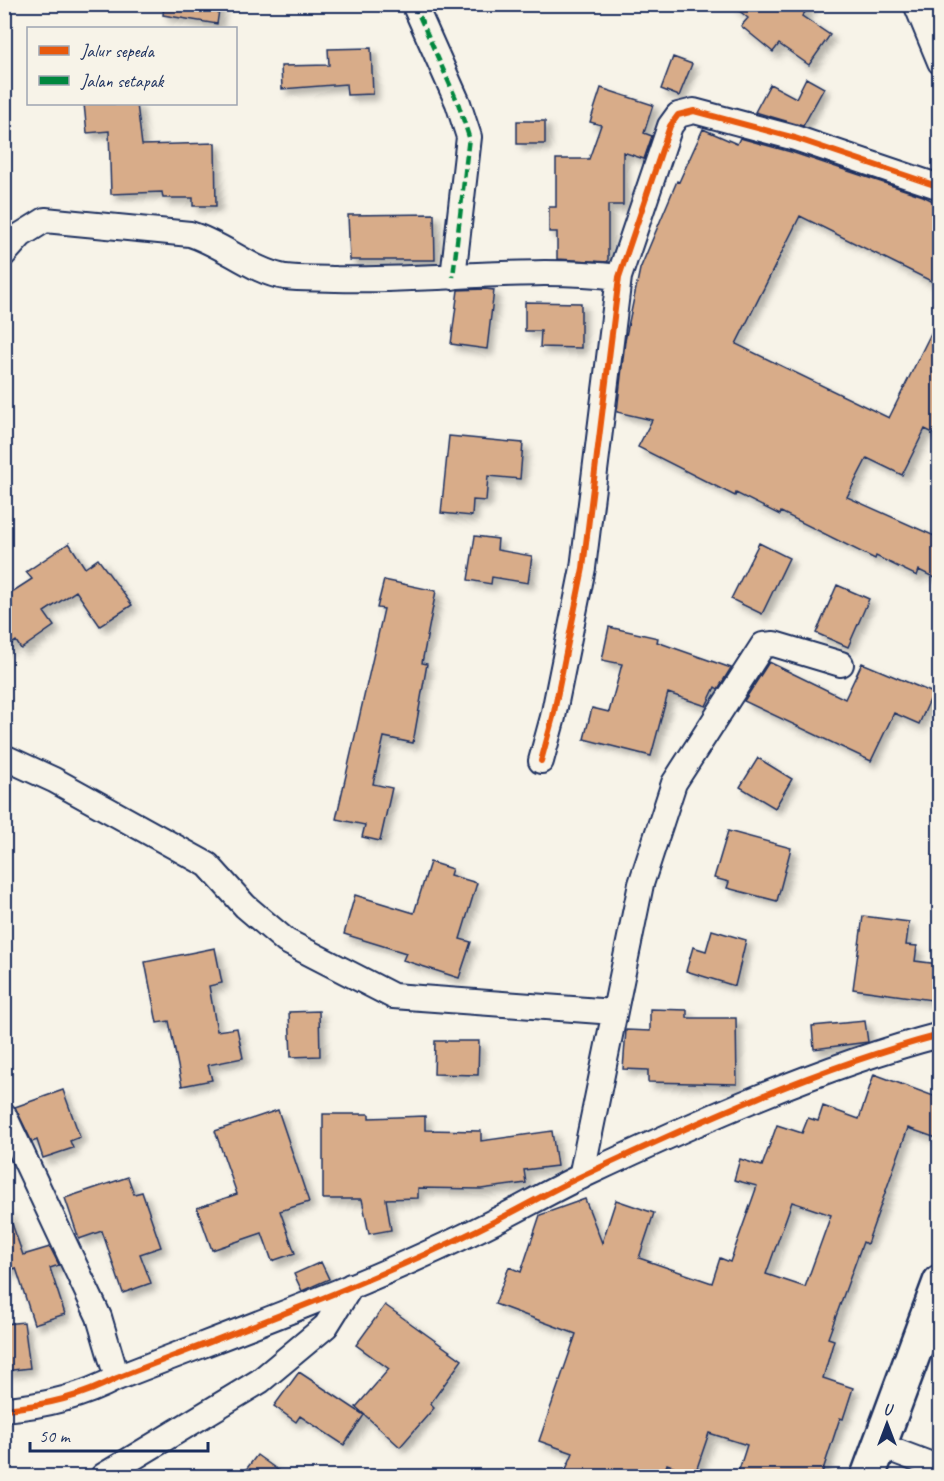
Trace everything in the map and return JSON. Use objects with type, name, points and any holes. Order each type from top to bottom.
[{"type":"highway","points":[[868,1476],[939,1282]]},
{"type":"street","points":[[414,4],[458,103],[469,137],[453,278]]},
{"type":"street","points":[[916,4],[939,62]]},
{"type":"street","points":[[541,761],[553,717],[583,568],[619,277],[670,126],[678,115],[694,111],[795,138],[939,187]]},
{"type":"street","points":[[4,254],[21,235],[45,220],[190,234],[212,240],[258,268],[284,277],[386,281],[575,272],[619,277]]},
{"type":"street","points":[[581,1177],[641,884],[674,783],[756,651],[763,645],[774,644],[841,664]]},
{"type":"street","points":[[4,757],[54,780],[208,865],[245,906],[285,940],[393,996],[614,1012]]},
{"type":"street","points":[[4,1409],[65,1399],[95,1390],[117,1378],[351,1286],[477,1231],[581,1177],[740,1106],[890,1048],[939,1035]]},
{"type":"street","points":[[4,1115],[99,1317],[117,1378]]},
{"type":"street","points":[[103,1476],[260,1381],[327,1326],[351,1286]]},
{"type":"street","points":[[879,1445],[939,1468]]},
{"type":"building","points":[[164,4],[220,4],[217,24],[163,15]]},
{"type":"building","points":[[731,4],[812,4],[802,16],[830,35],[809,65],[779,44],[773,52],[741,26],[748,18]]},
{"type":"building","points":[[371,48],[373,94],[347,95],[346,84],[282,89],[281,66],[329,65],[328,49]]},
{"type":"building","points":[[673,57],[692,64],[679,96],[661,89]]},
{"type":"building","points":[[806,78],[824,88],[803,126],[755,112],[770,84],[796,98]]},
{"type":"building","points":[[601,88],[653,105],[644,133],[652,136],[644,159],[623,152],[623,205],[608,205],[608,262],[557,259],[557,232],[549,232],[549,207],[556,207],[556,159],[589,159],[601,125],[590,122]]},
{"type":"building","points":[[84,105],[137,105],[142,145],[215,143],[216,206],[193,206],[193,198],[163,198],[162,192],[111,194],[109,131],[87,133]]},
{"type":"building","points":[[517,121],[545,121],[545,144],[517,144]]},
{"type":"building","points":[[703,129],[737,144],[740,138],[791,152],[923,196],[939,204],[939,285],[800,216],[736,344],[889,418],[939,317],[939,436],[925,429],[902,475],[867,458],[847,497],[939,538],[939,580],[919,570],[917,576],[876,556],[875,559],[781,512],[780,515],[736,493],[735,496],[638,447],[652,420],[617,412],[625,341],[640,269],[677,181],[679,182]]},
{"type":"building","points":[[434,214],[435,260],[350,260],[348,215]]},
{"type":"building","points":[[458,290],[494,290],[487,349],[451,344]]},
{"type":"building","points":[[525,302],[581,303],[581,348],[540,347],[541,331],[525,331]]},
{"type":"building","points":[[449,436],[523,443],[520,479],[488,476],[486,501],[473,500],[472,516],[441,513]]},
{"type":"building","points":[[475,536],[498,539],[497,550],[532,556],[528,583],[492,577],[491,584],[468,580]]},
{"type":"building","points":[[69,543],[85,568],[98,559],[132,605],[100,626],[76,591],[44,612],[54,626],[21,649],[16,641],[4,649],[4,597],[32,579],[26,572]]},
{"type":"building","points":[[759,543],[789,558],[762,614],[731,599]]},
{"type":"building","points":[[384,580],[436,591],[422,663],[427,664],[413,743],[384,737],[373,784],[392,788],[380,841],[362,837],[365,825],[336,819],[384,609],[377,608]]},
{"type":"building","points":[[837,585],[869,599],[848,647],[816,633]]},
{"type":"building","points":[[609,627],[658,638],[657,642],[731,668],[718,689],[715,687],[706,706],[668,693],[651,756],[584,739],[592,708],[609,712],[622,664],[602,660]]},
{"type":"building","points":[[769,662],[845,699],[862,663],[933,693],[919,724],[894,713],[871,761],[744,701]]},
{"type":"building","points":[[758,758],[792,779],[775,808],[740,787]]},
{"type":"building","points":[[728,831],[791,848],[777,901],[727,888],[729,882],[714,878]]},
{"type":"building","points":[[430,862],[452,869],[450,875],[477,883],[460,939],[471,942],[459,978],[403,960],[406,953],[344,934],[355,895],[414,913]]},
{"type":"building","points":[[863,916],[909,922],[906,945],[917,946],[915,961],[939,964],[939,1001],[853,989]]},
{"type":"building","points":[[712,930],[746,940],[735,986],[686,971],[693,947],[706,951]]},
{"type":"building","points":[[215,948],[222,983],[209,986],[217,1031],[237,1028],[243,1058],[208,1065],[212,1080],[182,1086],[169,1021],[157,1023],[145,962]]},
{"type":"building","points":[[650,1009],[687,1010],[687,1018],[736,1018],[737,1084],[648,1082],[648,1070],[623,1069],[626,1030],[650,1031]]},
{"type":"building","points":[[319,1011],[320,1056],[291,1057],[289,1012]]},
{"type":"building","points":[[865,1021],[868,1042],[814,1049],[812,1026]]},
{"type":"building","points":[[435,1041],[479,1041],[478,1075],[434,1074]]},
{"type":"building","points":[[874,1074],[939,1098],[939,1139],[908,1128],[867,1244],[863,1242],[828,1338],[834,1340],[823,1378],[853,1388],[843,1419],[840,1418],[821,1476],[737,1476],[747,1445],[709,1433],[695,1474],[667,1464],[663,1476],[563,1476],[573,1453],[539,1441],[576,1334],[495,1304],[509,1267],[521,1272],[540,1215],[585,1199],[602,1243],[616,1200],[654,1213],[639,1258],[712,1283],[720,1258],[730,1262],[757,1186],[734,1180],[740,1159],[762,1166],[777,1125],[802,1133],[808,1118],[818,1121],[823,1106],[859,1119]],"holes":[[[792,1202],[831,1215],[805,1287],[766,1274]]]},
{"type":"building","points":[[63,1090],[80,1137],[70,1141],[73,1148],[43,1158],[37,1140],[32,1142],[15,1107]]},
{"type":"building","points":[[278,1110],[309,1202],[280,1211],[295,1253],[272,1261],[262,1233],[212,1250],[197,1208],[237,1194],[215,1131]]},
{"type":"building","points":[[323,1114],[369,1114],[369,1118],[425,1116],[425,1130],[481,1131],[481,1141],[552,1131],[557,1166],[524,1170],[526,1183],[481,1189],[418,1188],[418,1198],[386,1199],[391,1230],[369,1234],[362,1199],[323,1199]]},
{"type":"building","points":[[128,1177],[134,1194],[142,1192],[161,1247],[140,1254],[151,1283],[123,1293],[102,1231],[79,1239],[65,1198]]},
{"type":"building","points":[[4,1212],[8,1212],[23,1255],[50,1247],[59,1265],[50,1268],[65,1314],[34,1324],[16,1268],[4,1272]]},
{"type":"building","points":[[321,1262],[329,1279],[302,1291],[294,1274]]},
{"type":"building","points":[[385,1305],[462,1360],[430,1404],[434,1408],[400,1447],[356,1407],[389,1369],[356,1345]]},
{"type":"building","points":[[24,1322],[30,1368],[4,1371],[4,1324]]},
{"type":"building","points":[[299,1372],[364,1415],[344,1445],[300,1416],[296,1422],[274,1406]]},
{"type":"building","points":[[257,1455],[286,1476],[241,1476]]},
{"type":"marked path","points":[[414,4],[458,103],[469,137],[453,277]]},
{"type":"cycle path","points":[[541,761],[553,717],[583,568],[619,277],[670,126],[678,115],[694,111],[795,138],[940,187]]},
{"type":"cycle path","points":[[4,1409],[48,1403],[77,1395],[298,1308],[433,1251],[555,1189],[668,1136],[849,1063],[940,1035]]}]
